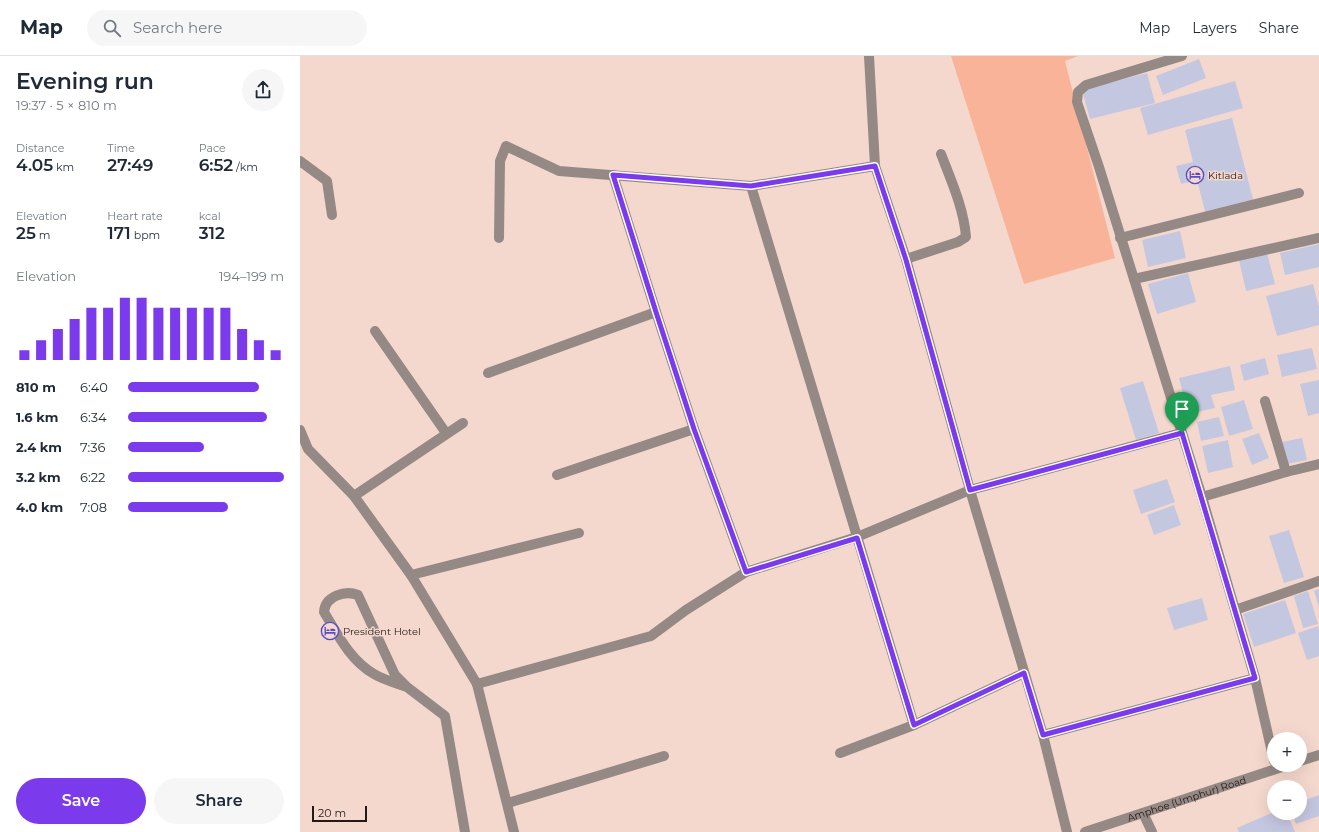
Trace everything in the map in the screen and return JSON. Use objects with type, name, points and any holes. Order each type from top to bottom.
[{"type":"street","points":[[869,56],[875,166],[906,260],[970,490],[1043,735],[1067,832]]},
{"type":"street","points":[[1182,56],[1086,85],[1078,92],[1076,102],[1099,167],[1202,497],[1255,678],[1267,732]]},
{"type":"street","points":[[499,238],[500,161],[506,146],[559,171],[751,186],[875,166]]},
{"type":"street","points":[[906,260],[958,242],[966,237],[965,226],[956,193],[941,154]]},
{"type":"street","points":[[300,161],[327,181],[332,215]]},
{"type":"street","points":[[613,175],[694,429],[746,572]]},
{"type":"street","points":[[751,186],[914,725]]},
{"type":"street","points":[[1120,238],[1299,193]]},
{"type":"street","points":[[1134,279],[1319,238]]},
{"type":"street","points":[[488,373],[656,312]]},
{"type":"street","points":[[375,331],[446,433]]},
{"type":"street","points":[[1265,401],[1286,472]]},
{"type":"street","points":[[354,496],[463,423]]},
{"type":"street","points":[[558,475],[694,429]]},
{"type":"street","points":[[300,430],[308,449],[354,496],[411,575],[477,684],[508,803],[514,832]]},
{"type":"street","points":[[477,684],[651,636],[686,610],[746,572],[857,538],[970,490],[1182,433]]},
{"type":"street","points":[[1202,497],[1286,472],[1319,464]]},
{"type":"street","points":[[411,575],[579,533]]},
{"type":"street","points":[[1235,610],[1319,581]]},
{"type":"street","points":[[407,687],[375,675],[356,660],[324,612],[325,606],[329,599],[344,592],[358,595],[395,675],[407,687],[445,716],[465,832]]},
{"type":"street","points":[[840,753],[914,725],[1024,673]]},
{"type":"street","points":[[1043,735],[1255,678]]},
{"type":"street","points":[[1307,759],[1319,755]]},
{"type":"street","points":[[508,803],[664,756]]},
{"type":"street","name":"Amphoe (Umphur) Road","points":[[1085,832],[1143,813],[1267,768]]},
{"type":"street","points":[[1143,813],[1152,832]]},
{"type":"shaded area","points":[[951,56],[1078,56],[1065,61],[1115,258],[1024,284]]},
{"type":"building","points":[[1199,59],[1206,78],[1163,95],[1156,76]]},
{"type":"building","points":[[1147,73],[1155,103],[1090,119],[1082,90]]},
{"type":"building","points":[[1235,81],[1243,108],[1148,135],[1140,108]]},
{"type":"building","points":[[1232,118],[1254,203],[1206,215],[1197,180],[1181,184],[1176,166],[1193,162],[1185,130]]},
{"type":"building","points":[[1180,231],[1186,258],[1148,267],[1142,240]]},
{"type":"building","points":[[1319,244],[1319,267],[1285,275],[1280,253]]},
{"type":"building","points":[[1267,253],[1275,284],[1246,291],[1239,260]]},
{"type":"building","points":[[1188,273],[1196,302],[1157,314],[1148,284]]},
{"type":"building","points":[[1313,284],[1319,307],[1319,325],[1277,336],[1266,296]]},
{"type":"building","points":[[1312,348],[1317,369],[1282,377],[1277,355]]},
{"type":"building","points":[[1265,358],[1269,374],[1244,381],[1240,365]]},
{"type":"building","points":[[1230,366],[1235,390],[1211,395],[1215,408],[1188,414],[1179,378]]},
{"type":"building","points":[[1319,380],[1319,413],[1308,416],[1300,384]]},
{"type":"building","points":[[1143,381],[1159,433],[1136,440],[1120,388]]},
{"type":"building","points":[[1244,400],[1253,429],[1229,436],[1221,407]]},
{"type":"building","points":[[1219,417],[1224,436],[1201,441],[1197,422]]},
{"type":"building","points":[[1259,433],[1269,458],[1252,465],[1242,439]]},
{"type":"building","points":[[1302,438],[1307,460],[1287,464],[1282,442]]},
{"type":"building","points":[[1228,440],[1233,467],[1208,473],[1202,446]]},
{"type":"building","points":[[1167,479],[1175,502],[1141,514],[1133,490]]},
{"type":"building","points":[[1174,505],[1181,525],[1154,535],[1147,515]]},
{"type":"building","points":[[1289,530],[1304,577],[1284,583],[1269,536]]},
{"type":"building","points":[[1319,589],[1319,607],[1314,591]]},
{"type":"building","points":[[1308,591],[1318,624],[1303,628],[1294,596]]},
{"type":"building","points":[[1202,598],[1208,620],[1174,630],[1167,608]]},
{"type":"building","points":[[1285,600],[1296,633],[1254,647],[1243,614]]},
{"type":"building","points":[[1318,626],[1319,656],[1307,660],[1298,633]]},
{"type":"building","points":[[1319,795],[1319,816],[1296,824],[1295,820],[1307,820],[1307,799]]},
{"type":"building","points":[[1267,815],[1267,820],[1290,820],[1295,832],[1239,832],[1237,828]]},
{"type":"place","name":"Kitlada","points":[[1195,175]]},
{"type":"place","name":"President Hotel","points":[[330,631]]},
{"type":"route","points":[[875,166],[906,260],[970,490],[1182,433],[1255,678],[1043,735],[1024,673],[914,725],[857,538],[746,572],[694,429],[613,175],[751,186],[875,166]]}]
